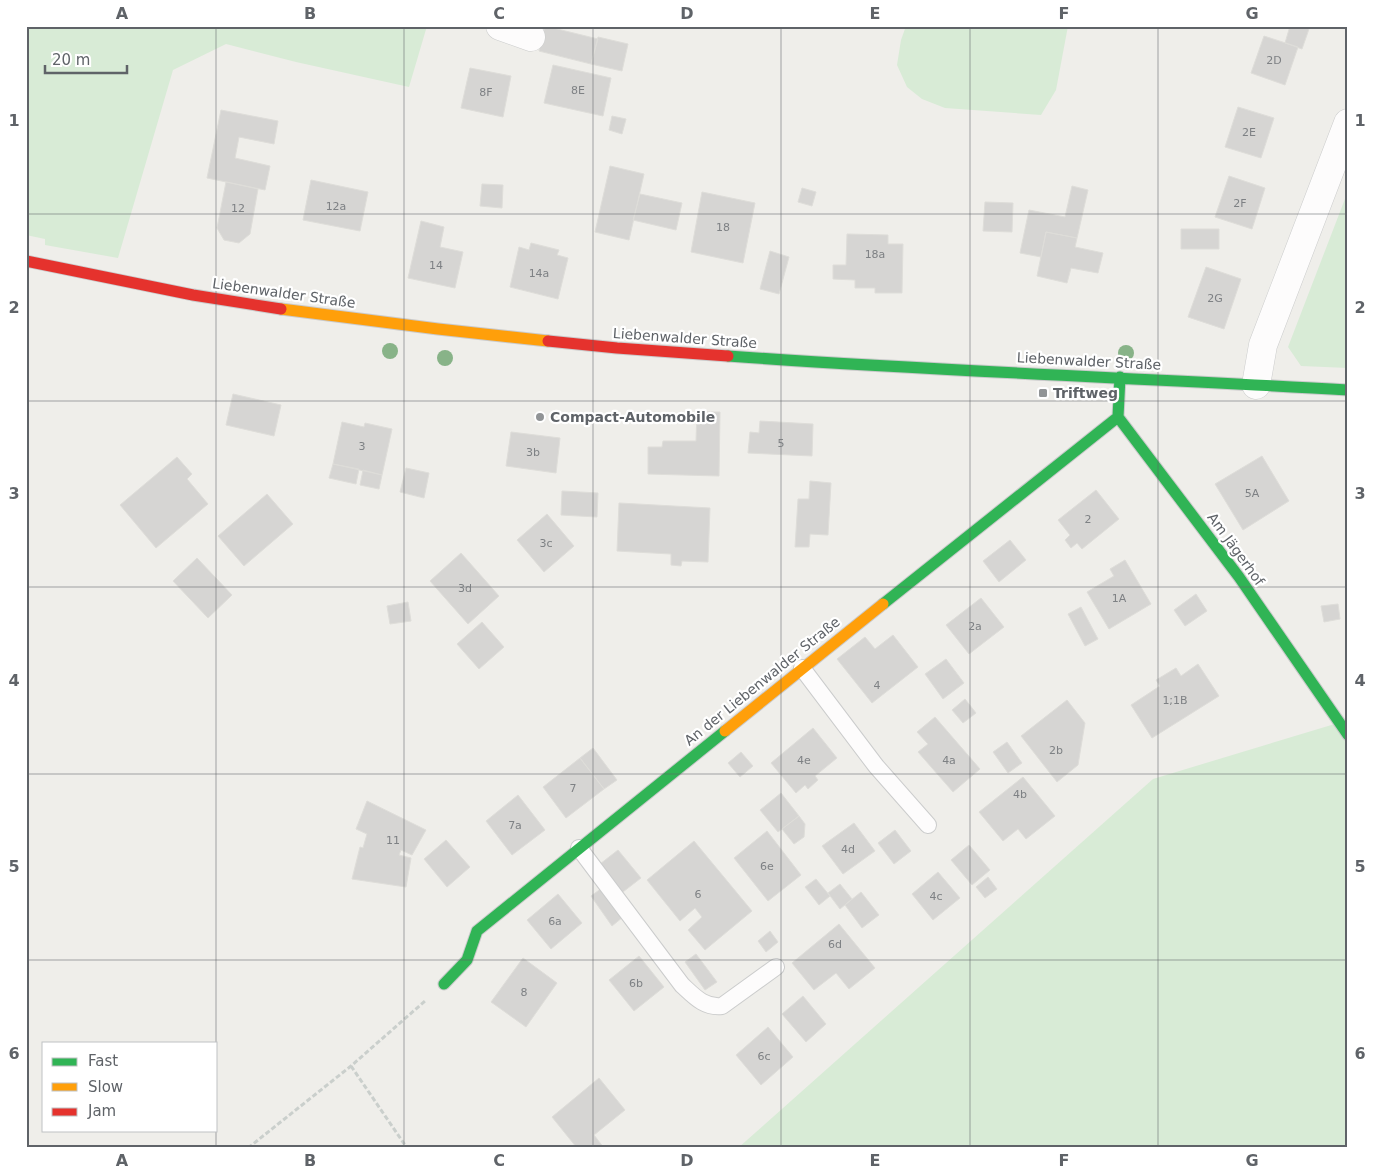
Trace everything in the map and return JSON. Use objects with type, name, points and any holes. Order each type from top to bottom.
[{"type":"main road","name":"Liebenwalder Straße","points":[[26,261],[203,297],[260,306],[438,329],[625,349],[976,371],[1348,390]]},
{"type":"main road","points":[[1118,417],[1120,377]]},
{"type":"main road","name":"An der Liebenwalder Straße","points":[[444,984],[466,960],[477,931],[802,668],[1118,417]]},
{"type":"main road","name":"Am Jägerhof","points":[[1118,417],[1239,577],[1348,735]]},
{"type":"street","points":[[500,26],[531,37]]},
{"type":"street","points":[[1256,385],[1262,345],[1348,123]]},
{"type":"lane","points":[[802,668],[876,766],[928,825]]},
{"type":"lane","points":[[580,848],[682,985],[702,1003],[713,1007],[722,1006],[776,967]]},
{"type":"path","points":[[248,1148],[352,1066],[444,984]]},
{"type":"path","points":[[352,1066],[408,1148]]},
{"type":"green space","points":[[26,26],[427,26],[409,87],[296,62],[226,44],[173,70],[118,258],[45,245],[45,239],[26,235]]},
{"type":"green space","points":[[906,26],[1068,26],[1056,90],[1041,115],[945,108],[922,99],[907,87],[897,65],[901,40]]},
{"type":"green space","points":[[1348,191],[1348,368],[1301,366],[1288,347]]},
{"type":"green space","points":[[1348,720],[1348,1148],[738,1148],[1153,779]]},
{"type":"building","points":[[545,26],[598,39],[591,64],[539,51]]},
{"type":"building","points":[[1290,26],[1310,26],[1302,49],[1285,43]]},
{"type":"building","points":[[1264,36],[1298,47],[1285,85],[1251,73]]},
{"type":"building","points":[[598,37],[628,44],[622,71],[591,64]]},
{"type":"building","points":[[553,65],[611,78],[603,116],[544,103]]},
{"type":"building","points":[[470,68],[511,76],[503,117],[461,108]]},
{"type":"building","points":[[1238,107],[1274,118],[1261,158],[1225,147]]},
{"type":"building","points":[[221,110],[278,121],[274,144],[239,137],[235,158],[270,166],[265,190],[207,178]]},
{"type":"building","points":[[612,116],[626,119],[622,134],[609,130]]},
{"type":"building","points":[[610,166],[644,174],[629,240],[595,232]]},
{"type":"building","points":[[1229,176],[1265,188],[1252,229],[1215,217]]},
{"type":"building","points":[[311,180],[368,192],[360,231],[303,220]]},
{"type":"building","points":[[226,182],[258,189],[250,234],[239,243],[224,240],[217,228]]},
{"type":"building","points":[[482,184],[503,185],[502,208],[480,206]]},
{"type":"building","points":[[1072,186],[1088,190],[1077,238],[1046,232],[1041,257],[1020,253],[1029,210],[1065,217]]},
{"type":"building","points":[[802,188],[816,192],[812,206],[798,202]]},
{"type":"building","points":[[702,192],[755,203],[743,263],[691,252]]},
{"type":"building","points":[[640,194],[682,203],[676,230],[633,220]]},
{"type":"building","points":[[985,202],[1013,203],[1012,232],[983,231]]},
{"type":"building","points":[[421,221],[444,227],[440,247],[463,252],[455,288],[408,278]]},
{"type":"building","points":[[1181,229],[1219,229],[1219,249],[1181,249]]},
{"type":"building","points":[[1046,232],[1077,238],[1075,247],[1103,253],[1098,273],[1071,268],[1067,283],[1037,276]]},
{"type":"building","points":[[847,234],[888,235],[888,244],[903,244],[902,293],[875,293],[875,288],[855,288],[855,280],[833,279],[833,265],[846,265]]},
{"type":"building","points":[[531,243],[559,250],[557,255],[568,258],[558,299],[510,287],[519,247],[529,250]]},
{"type":"building","points":[[770,251],[789,257],[779,294],[760,289]]},
{"type":"building","points":[[1206,267],[1241,279],[1224,329],[1188,317]]},
{"type":"building","points":[[233,394],[281,405],[274,436],[226,425]]},
{"type":"building","points":[[697,412],[720,412],[719,476],[648,474],[648,447],[662,447],[663,441],[696,441]]},
{"type":"building","points":[[760,421],[813,424],[812,456],[748,453],[750,432],[759,433]]},
{"type":"building","points":[[342,422],[364,427],[365,423],[392,429],[382,475],[333,464]]},
{"type":"building","points":[[511,432],[560,438],[556,473],[506,466]]},
{"type":"building","points":[[1262,456],[1289,501],[1243,530],[1215,484]]},
{"type":"building","points":[[177,457],[192,474],[187,479],[208,504],[156,548],[120,505]]},
{"type":"building","points":[[333,464],[359,469],[356,484],[329,478]]},
{"type":"building","points":[[406,468],[429,473],[424,498],[400,492]]},
{"type":"building","points":[[363,470],[382,475],[379,489],[360,485]]},
{"type":"building","points":[[810,481],[831,483],[828,535],[810,534],[809,547],[795,547],[798,499],[809,499]]},
{"type":"building","points":[[1096,490],[1119,519],[1082,549],[1077,543],[1071,548],[1065,540],[1070,535],[1058,520]]},
{"type":"building","points":[[562,491],[598,493],[597,517],[561,515]]},
{"type":"building","points":[[267,494],[293,524],[244,566],[218,536]]},
{"type":"building","points":[[619,503],[710,508],[708,562],[682,561],[681,566],[671,565],[671,554],[617,551]]},
{"type":"building","points":[[547,514],[574,546],[544,572],[517,540]]},
{"type":"building","points":[[1010,540],[1026,560],[999,582],[983,561]]},
{"type":"building","points":[[461,553],[499,596],[468,624],[430,581]]},
{"type":"building","points":[[197,558],[232,595],[208,618],[173,581]]},
{"type":"building","points":[[1125,560],[1151,604],[1109,629],[1087,592],[1114,576],[1110,569]]},
{"type":"building","points":[[1196,594],[1207,611],[1185,626],[1174,610]]},
{"type":"building","points":[[981,598],[1004,627],[969,654],[946,625]]},
{"type":"building","points":[[408,602],[411,621],[390,624],[387,606]]},
{"type":"building","points":[[1338,604],[1340,619],[1324,622],[1321,606]]},
{"type":"building","points":[[1081,607],[1098,639],[1085,646],[1068,614]]},
{"type":"building","points":[[482,622],[504,647],[479,669],[457,644]]},
{"type":"building","points":[[893,635],[918,667],[872,703],[837,659],[865,637],[875,649]]},
{"type":"building","points":[[946,659],[964,683],[943,699],[925,674]]},
{"type":"building","points":[[1198,664],[1219,696],[1152,738],[1131,705],[1160,686],[1156,680],[1176,668],[1181,676]]},
{"type":"building","points":[[965,699],[976,713],[963,723],[952,710]]},
{"type":"building","points":[[1067,700],[1085,723],[1078,765],[1057,782],[1021,736]]},
{"type":"building","points":[[935,717],[980,769],[953,792],[918,752],[928,744],[917,732]]},
{"type":"building","points":[[813,728],[837,758],[815,776],[818,780],[808,789],[805,785],[796,793],[771,763]]},
{"type":"building","points":[[1007,742],[1022,763],[1008,773],[993,752]]},
{"type":"building","points":[[593,748],[617,780],[604,789],[580,758]]},
{"type":"building","points":[[741,752],[753,766],[740,777],[728,763]]},
{"type":"building","points":[[580,758],[604,789],[566,818],[543,787]]},
{"type":"building","points":[[1023,777],[1055,816],[1026,839],[1018,829],[1003,841],[979,812]]},
{"type":"building","points":[[781,793],[799,816],[778,832],[760,810]]},
{"type":"building","points":[[518,795],[545,830],[512,855],[486,821]]},
{"type":"building","points":[[367,801],[426,830],[412,855],[401,850],[399,855],[411,858],[406,887],[352,879],[360,847],[363,848],[367,834],[356,829]]},
{"type":"building","points":[[799,816],[805,824],[804,837],[794,844],[782,829]]},
{"type":"building","points":[[854,823],[875,851],[843,874],[822,846]]},
{"type":"building","points":[[895,830],[911,851],[894,864],[878,843]]},
{"type":"building","points":[[767,831],[801,875],[768,901],[734,858]]},
{"type":"building","points":[[446,840],[470,867],[447,887],[424,859]]},
{"type":"building","points":[[694,841],[752,911],[705,950],[688,930],[702,917],[695,908],[680,921],[647,880]]},
{"type":"building","points":[[969,845],[990,870],[972,885],[951,860]]},
{"type":"building","points":[[618,850],[641,878],[619,895],[600,864]]},
{"type":"building","points":[[938,872],[960,898],[933,920],[912,894]]},
{"type":"building","points":[[988,877],[997,889],[985,898],[976,887]]},
{"type":"building","points":[[816,879],[830,896],[819,905],[805,887]]},
{"type":"building","points":[[840,884],[852,899],[840,909],[828,893]]},
{"type":"building","points":[[602,888],[623,917],[612,926],[591,896]]},
{"type":"building","points":[[861,892],[879,915],[862,928],[845,905]]},
{"type":"building","points":[[558,894],[582,923],[551,949],[527,920]]},
{"type":"building","points":[[839,924],[875,968],[849,989],[836,973],[814,990],[792,963]]},
{"type":"building","points":[[770,931],[778,942],[766,952],[758,941]]},
{"type":"building","points":[[696,954],[717,982],[705,990],[685,962]]},
{"type":"building","points":[[639,956],[664,987],[634,1011],[609,980]]},
{"type":"building","points":[[523,958],[557,983],[526,1027],[491,1002]]},
{"type":"building","points":[[803,996],[826,1024],[806,1042],[782,1014]]},
{"type":"building","points":[[768,1027],[793,1057],[761,1085],[736,1055]]},
{"type":"building","points":[[599,1078],[625,1110],[594,1135],[604,1148],[577,1148],[552,1117]]},
{"type":"traffic: fast","points":[[728,356],[1348,390]]},
{"type":"traffic: fast","points":[[1120,377],[1118,417],[1239,577],[1348,735]]},
{"type":"traffic: fast","points":[[883,604],[1118,417]]},
{"type":"traffic: fast","points":[[444,984],[467,960],[477,931],[725,731]]},
{"type":"traffic: slow","points":[[281,309],[548,341]]},
{"type":"traffic: slow","points":[[725,731],[883,604]]},
{"type":"traffic: jam","points":[[26,261],[193,295],[281,309]]},
{"type":"traffic: jam","points":[[548,341],[728,356]]},
{"type":"place","name":"Triftweg","points":[[1043,393]]},
{"type":"place","name":"Compact-Automobile","points":[[540,417]]}]
